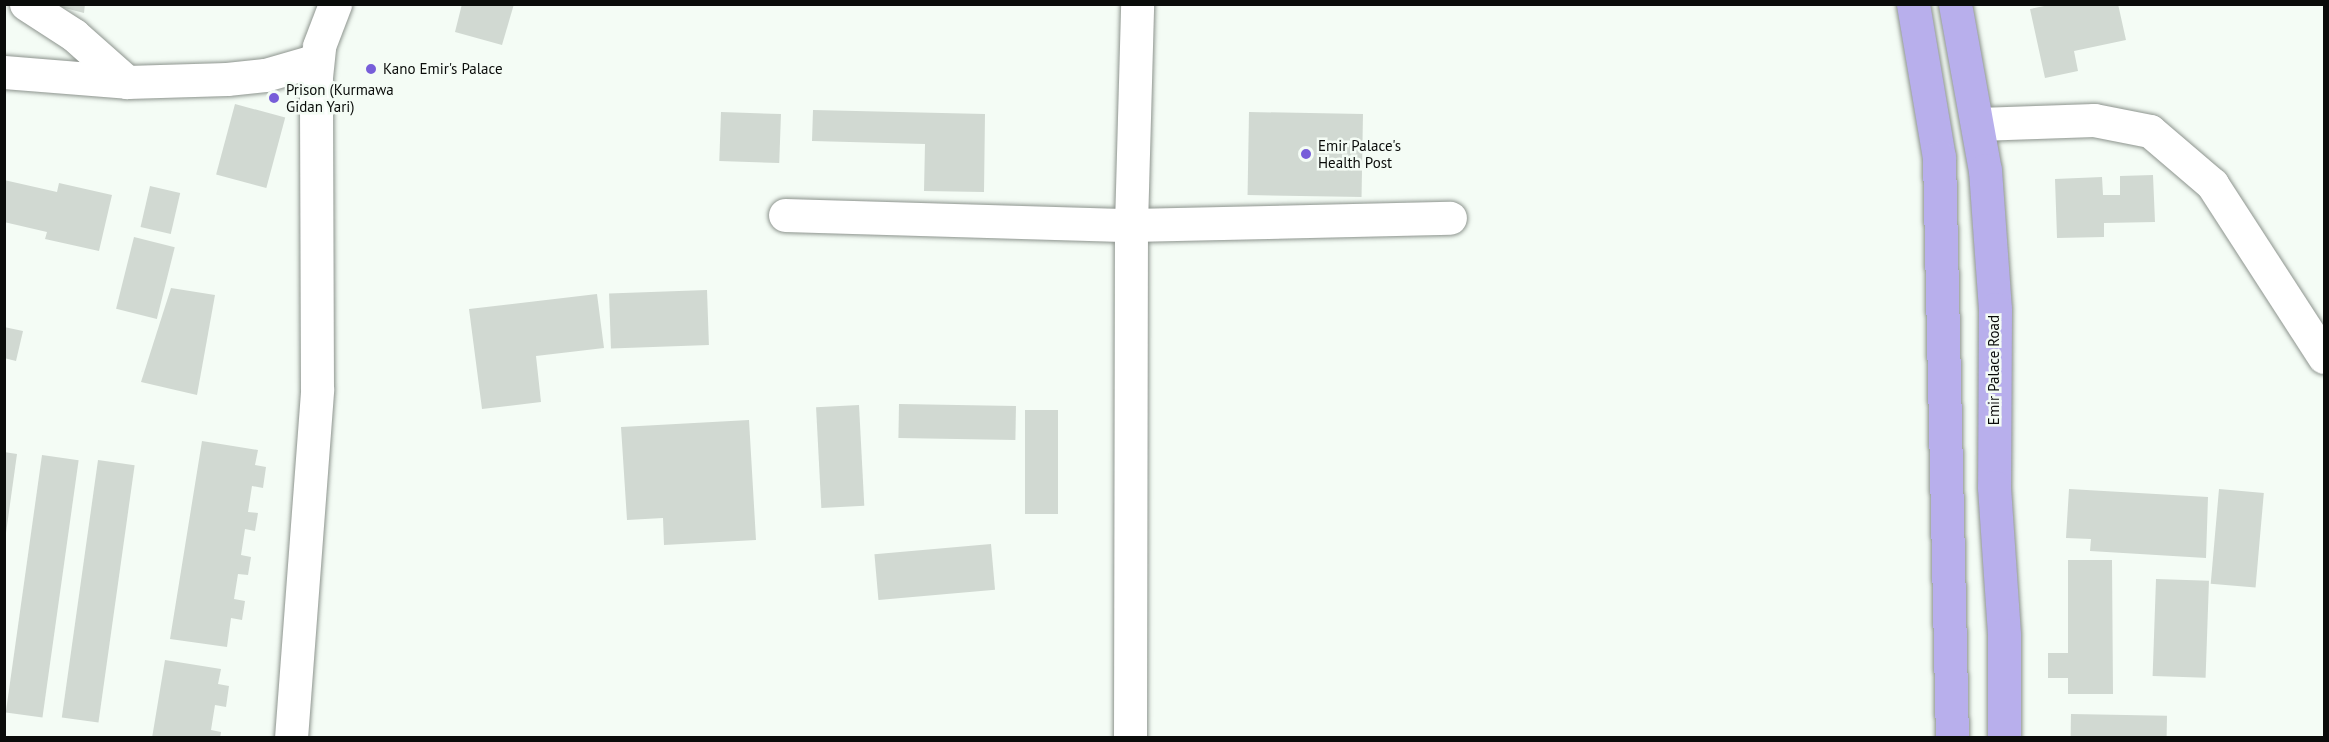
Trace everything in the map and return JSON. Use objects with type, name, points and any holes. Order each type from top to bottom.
[{"type":"main road","points":[[1913,4],[1939,157],[1952,738]]},
{"type":"main road","name":"Emir Palace Road","points":[[1955,4],[1978,124],[1995,309],[1994,488],[2004,635],[2004,738]]},
{"type":"street","points":[[26,4],[74,34],[127,82]]},
{"type":"street","points":[[291,738],[317,389],[317,60],[334,4]]},
{"type":"street","points":[[1130,738],[1131,225],[1137,4]]},
{"type":"street","points":[[4,72],[127,82],[265,75],[317,60]]},
{"type":"street","points":[[1978,124],[2094,120],[2150,131],[2212,184],[2325,357]]},
{"type":"street","points":[[785,215],[1131,225],[1450,218]]},
{"type":"building","points":[[49,4],[85,4],[84,13]]},
{"type":"building","points":[[462,4],[514,4],[502,45],[455,32]]},
{"type":"building","points":[[2054,4],[2118,4],[2126,40],[2074,51],[2078,71],[2045,78],[2030,9]]},
{"type":"building","points":[[235,104],[285,117],[266,188],[216,175]]},
{"type":"building","points":[[813,110],[985,114],[984,192],[924,191],[925,144],[812,141]]},
{"type":"building","points":[[721,112],[781,114],[779,163],[719,161]]},
{"type":"building","name":"Emir Palace's Health Post","points":[[1249,112],[1363,114],[1362,197],[1248,195]]},
{"type":"building","points":[[2153,175],[2155,222],[2104,223],[2104,237],[2057,238],[2055,179],[2102,177],[2103,195],[2120,195],[2120,176]]},
{"type":"building","points":[[4,180],[57,192],[59,183],[112,195],[99,251],[45,239],[47,232],[4,222]]},
{"type":"building","points":[[150,186],[180,193],[171,234],[141,227]]},
{"type":"building","points":[[134,237],[175,247],[157,319],[116,309]]},
{"type":"building","points":[[171,288],[215,295],[197,395],[141,382]]},
{"type":"building","points":[[707,290],[709,345],[611,348],[609,293]]},
{"type":"building","points":[[597,294],[604,348],[536,356],[541,402],[482,409],[469,309]]},
{"type":"building","points":[[4,327],[23,331],[16,361],[4,358]]},
{"type":"building","points":[[899,404],[1016,406],[1015,440],[898,438]]},
{"type":"building","points":[[859,405],[864,506],[821,508],[816,407]]},
{"type":"building","points":[[1025,410],[1058,410],[1058,514],[1025,514]]},
{"type":"building","points":[[749,420],[756,540],[664,545],[663,518],[627,520],[621,427]]},
{"type":"building","points":[[202,441],[258,450],[255,465],[266,467],[263,488],[252,486],[248,512],[258,513],[255,531],[245,529],[241,555],[251,557],[248,575],[238,574],[234,599],[245,601],[242,620],[231,618],[227,647],[170,639]]},
{"type":"building","points":[[4,452],[17,454],[6,533],[4,533]]},
{"type":"building","points":[[42,455],[79,460],[42,718],[6,712]]},
{"type":"building","points":[[98,460],[135,465],[98,723],[62,717]]},
{"type":"building","points":[[2069,489],[2208,497],[2206,558],[2090,551],[2091,539],[2066,538]]},
{"type":"building","points":[[2219,489],[2264,493],[2256,588],[2211,584]]},
{"type":"building","points":[[991,544],[995,590],[878,600],[874,554]]},
{"type":"building","points":[[2068,560],[2112,560],[2113,694],[2068,694],[2068,678],[2048,678],[2048,653],[2068,653]]},
{"type":"building","points":[[2156,579],[2209,581],[2206,678],[2153,676]]},
{"type":"building","points":[[165,660],[221,669],[218,684],[229,686],[226,707],[215,705],[211,730],[221,732],[220,738],[152,738]]},
{"type":"building","points":[[2071,714],[2167,716],[2167,738],[2071,738]]},
{"type":"place","name":"Kano Emir's Palace","points":[[371,69]]},
{"type":"place","name":"Prison (Kurmawa Gidan Yari)","points":[[274,98]]},
{"type":"place","name":"Emir Palace's Health Post","points":[[1306,154]]}]
